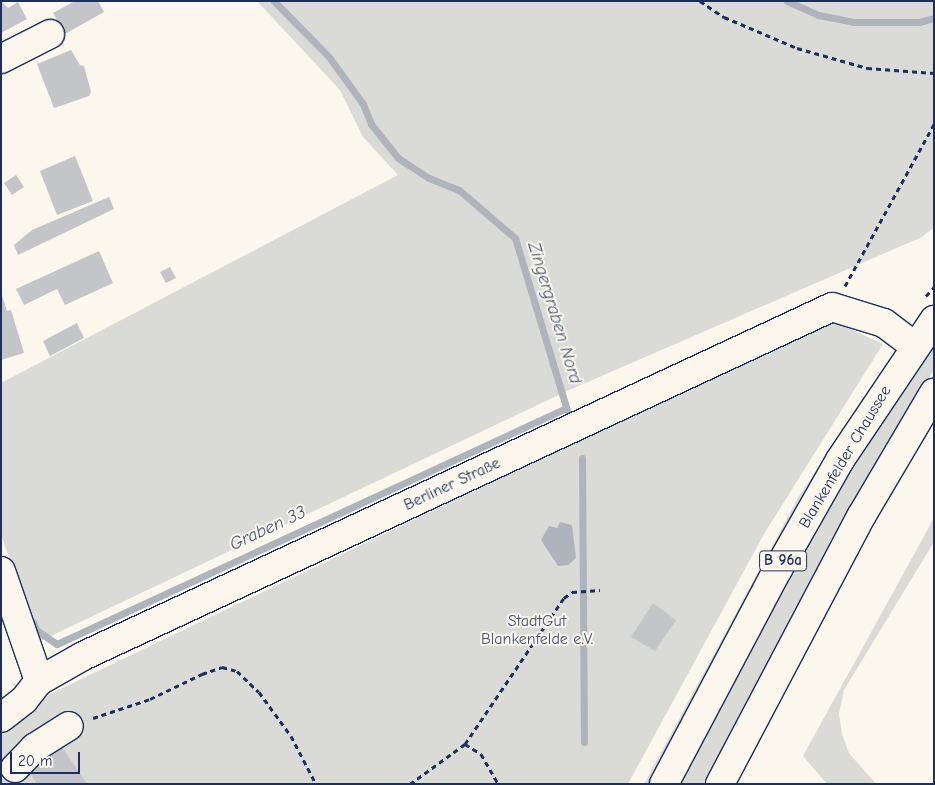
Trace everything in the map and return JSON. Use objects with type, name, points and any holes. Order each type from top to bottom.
[{"type":"street","points":[[1,59],[50,34]]},
{"type":"street","points":[[832,308],[884,323],[914,346]]},
{"type":"street","name":"Berliner Straße","points":[[1,718],[24,700],[39,681],[83,656],[832,308]]},
{"type":"street","name":"Blankenfelder Chaussee","points":[[664,784],[825,486],[914,346],[934,320]]},
{"type":"street","name":"B 96a","points":[[720,784],[862,515],[934,393]]},
{"type":"street","points":[[1,571],[39,681]]},
{"type":"street","points":[[14,776],[34,748],[69,726]]},
{"type":"path","points":[[700,1],[724,17],[797,48],[866,68],[934,73]]},
{"type":"path","points":[[832,308],[934,124]]},
{"type":"path","points":[[410,784],[465,744],[564,598],[572,592],[600,590]]},
{"type":"path","points":[[69,726],[150,699],[202,674],[222,667],[237,671],[259,692],[291,736],[316,784]]},
{"type":"path","points":[[465,744],[481,754],[498,784]]},
{"type":"green space","points":[[257,1],[934,1],[934,227],[922,237],[567,391],[38,642],[1,534],[1,383],[398,175],[363,137],[340,90]]},
{"type":"green space","name":"StadtGut Blankenfelde e.V.","points":[[831,320],[883,344],[764,534],[628,784],[1,784],[1,727],[52,693]]},
{"type":"green space","points":[[934,340],[934,370],[878,461],[705,784],[677,784],[832,500],[877,424]]},
{"type":"green space","points":[[846,427],[769,559],[651,784],[644,784],[799,496]]},
{"type":"green space","points":[[934,518],[934,542],[844,690],[839,714],[842,734],[849,753],[876,784],[827,784],[803,756]]},
{"type":"shaded area","points":[[560,522],[572,525],[576,558],[568,565],[558,566],[541,540],[549,526],[557,528]]},
{"type":"building","points":[[1,1],[8,8],[18,2],[27,19],[1,33]]},
{"type":"building","points":[[75,1],[98,1],[104,12],[65,34],[53,13]]},
{"type":"building","points":[[71,50],[80,65],[84,66],[91,92],[89,96],[54,108],[37,64]]},
{"type":"building","points":[[75,156],[93,201],[57,215],[40,171]]},
{"type":"building","points":[[16,175],[24,187],[12,195],[4,183]]},
{"type":"building","points":[[109,197],[114,209],[18,255],[14,245],[32,230]]},
{"type":"building","points":[[99,251],[113,283],[65,305],[57,289],[24,305],[16,289]]},
{"type":"building","points":[[170,267],[176,278],[166,283],[160,272]]},
{"type":"building","points":[[1,292],[7,311],[11,310],[24,353],[1,360]]},
{"type":"building","points":[[77,323],[84,338],[50,356],[43,341]]},
{"type":"building","points":[[653,603],[676,620],[655,651],[631,637]]},
{"type":"building","points":[[62,747],[87,784],[37,784],[28,770]]},
{"type":"waterway","name":"Zingergraben Nord","points":[[274,1],[329,57],[363,104],[371,124],[398,158],[429,178],[459,190],[515,238],[567,410]]},
{"type":"waterway","points":[[787,1],[818,15],[853,22],[919,22],[934,18]]},
{"type":"waterway","name":"Graben 33","points":[[33,622],[36,630],[57,644],[566,408]]},
{"type":"waterway","name":"Zingergraben Nord","points":[[582,458],[584,742]]}]
